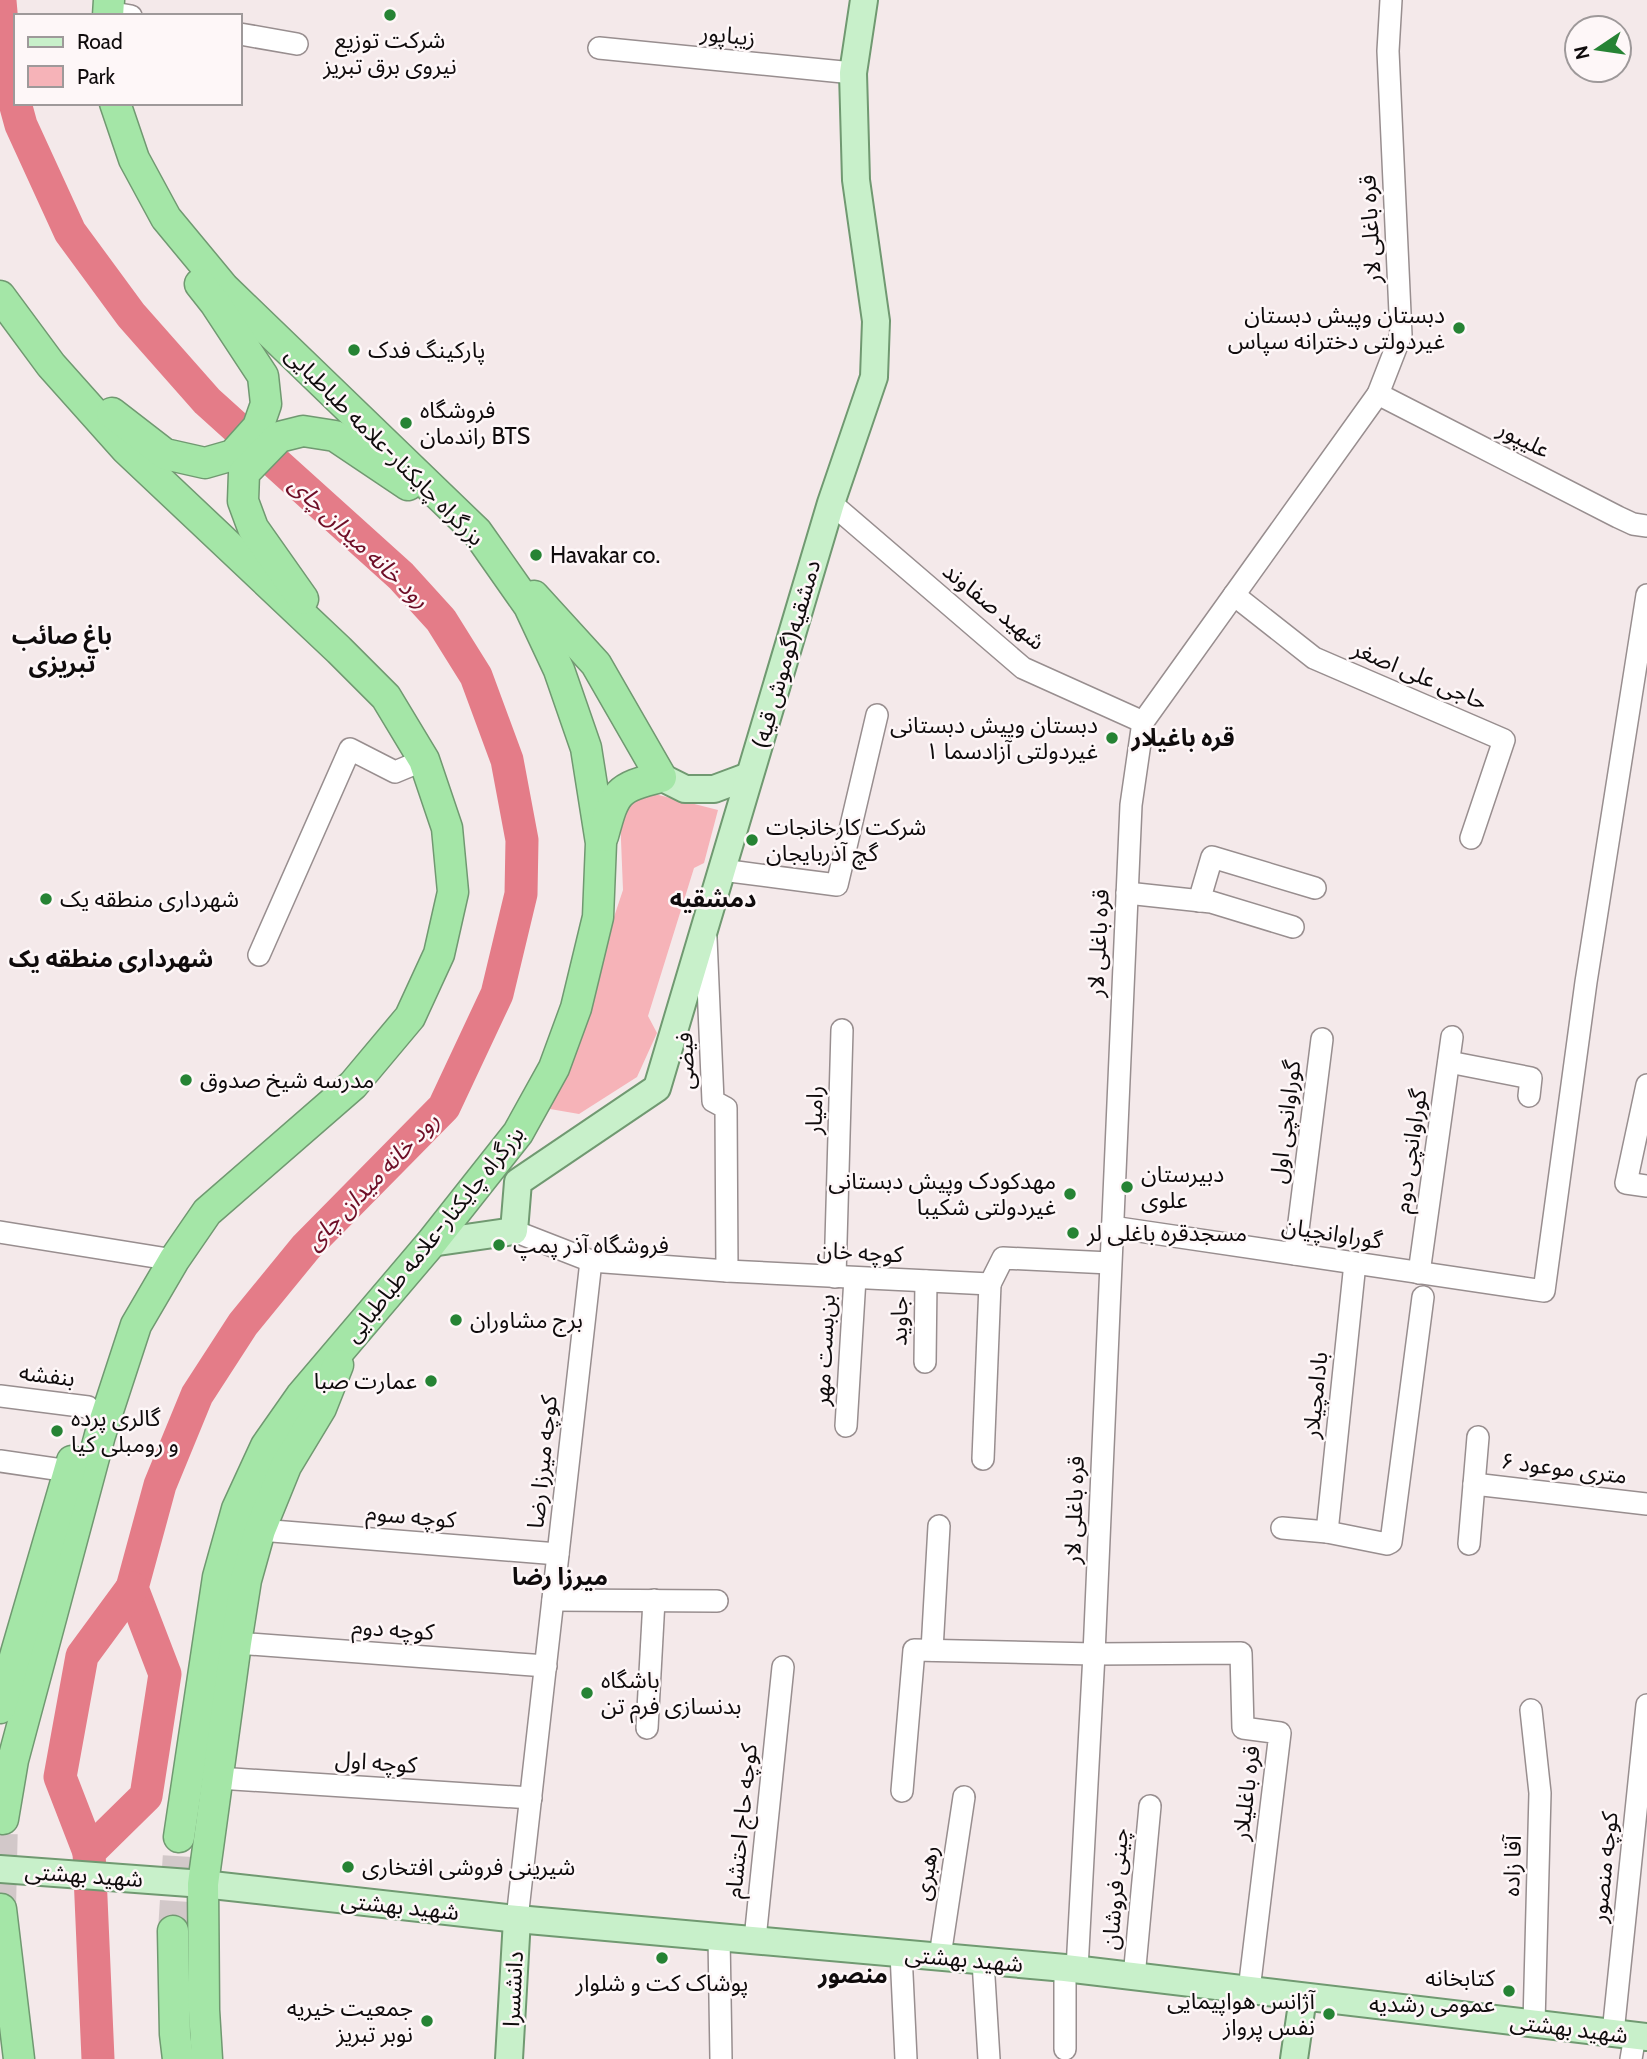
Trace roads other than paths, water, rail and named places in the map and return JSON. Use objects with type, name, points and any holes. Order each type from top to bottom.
[{"type":"highway","points":[[51,365],[165,454],[205,463],[233,455],[258,427],[266,404],[263,376],[215,303],[166,244],[118,160],[105,117],[108,105]]},
{"type":"highway","name":"بزرگراه چایکنار-علامه طباطبایی","points":[[117,105],[134,159],[166,218],[224,288],[477,532],[529,606],[559,670],[586,748],[601,843],[598,917],[576,1007],[554,1068],[518,1133],[431,1243],[301,1396],[266,1446],[237,1509],[218,1577],[179,1837]]},
{"type":"highway","points":[[0,296],[51,365],[126,449],[340,650],[386,697],[424,760],[447,828],[453,892],[439,954],[410,1017],[353,1085],[207,1212],[174,1260],[88,1407],[0,1708]]},
{"type":"highway","points":[[340,650],[253,528],[243,501],[244,473],[279,437],[303,432],[335,436],[477,532],[596,664],[661,776],[631,784],[612,803],[601,843]]},
{"type":"highway","points":[[3,1819],[13,1760],[100,1435],[136,1325]]},
{"type":"highway","points":[[207,2059],[203,1884],[246,1580],[260,1530],[286,1466],[321,1408],[348,1341]]},
{"type":"highway","points":[[1,1909],[19,2059]]},
{"type":"highway","points":[[173,1931],[178,2059]]},
{"type":"main road","name":"دمشقیه(گوموش قیه)","points":[[514,1231],[518,1182],[657,1088],[831,502],[874,377],[876,321],[856,180],[853,74],[864,0]]},
{"type":"main road","points":[[661,776],[685,789],[714,789],[749,776]]},
{"type":"main road","points":[[431,1243],[514,1231]]},
{"type":"main road","name":"شهید بهشتی","points":[[6,1869],[155,1880]]},
{"type":"main road","name":"شهید بهشتى","points":[[155,1880],[517,1919],[1071,1969],[1534,2024],[1632,2041]]},
{"type":"main road","name":"دانشسرا","points":[[509,2059],[517,1919]]},
{"type":"main road","points":[[1294,2059],[1304,1997]]},
{"type":"street","name":"قره باغلی لار","points":[[1065,2049],[1094,1654],[1131,805],[1143,722],[1378,394],[1401,335],[1388,51],[1391,0]]},
{"type":"street","points":[[242,34],[297,44]]},
{"type":"street","name":"زیباپور","points":[[599,48],[853,74]]},
{"type":"street","name":"علیپور","points":[[1378,394],[1618,517],[1633,524],[1647,526]]},
{"type":"street","name":"شهید صفاوند","points":[[831,502],[1023,668],[1143,722]]},
{"type":"street","name":"حاجی علی اصغر","points":[[1234,594],[1314,658],[1504,740],[1471,838]]},
{"type":"street","name":"گوراوانچیان","points":[[1112,1227],[1544,1291],[1586,982],[1647,595]]},
{"type":"street","points":[[722,870],[837,885],[877,715]]},
{"type":"street","points":[[259,955],[349,749],[395,772],[424,760]]},
{"type":"street","points":[[1199,901],[1212,857],[1315,888]]},
{"type":"street","points":[[1127,894],[1211,902],[1293,927]]},
{"type":"street","name":"فیضی","points":[[706,924],[713,1101],[726,1108],[727,1271]]},
{"type":"street","name":"رامیار","points":[[842,1030],[845,1277]]},
{"type":"street","name":"گوراوانچی دوم","points":[[1419,1273],[1452,1037]]},
{"type":"street","name":"گوراوانچی اول","points":[[1295,1254],[1322,1039]]},
{"type":"street","points":[[1449,1062],[1531,1078],[1529,1096]]},
{"type":"street","points":[[1647,1085],[1626,1182],[1647,1186]]},
{"type":"street","points":[[514,1231],[591,1261]]},
{"type":"street","points":[[0,1232],[174,1260]]},
{"type":"street","points":[[983,1459],[990,1284],[1003,1258],[1110,1263]]},
{"type":"street","name":"کوچه خان","points":[[591,1261],[727,1271],[990,1284]]},
{"type":"street","name":"کوچه میرزا رضا","points":[[517,1919],[591,1261]]},
{"type":"street","name":"بادامچیلار","points":[[1327,1532],[1355,1263]]},
{"type":"street","name":"بن‌بست مهر","points":[[845,1277],[846,1426]]},
{"type":"street","name":"جاوید","points":[[925,1363],[926,1281]]},
{"type":"street","points":[[1282,1528],[1327,1532],[1387,1544],[1391,1542],[1423,1297]]},
{"type":"street","name":"بنفشه","points":[[0,1396],[88,1407]]},
{"type":"street","points":[[1469,1544],[1479,1437]]},
{"type":"street","points":[[0,1461],[69,1471]]},
{"type":"street","name":"۶ متری موعود","points":[[1474,1484],[1647,1504]]},
{"type":"street","points":[[932,1650],[939,1526]]},
{"type":"street","name":"کوچه سوم","points":[[260,1530],[558,1554]]},
{"type":"street","points":[[553,1600],[717,1601]]},
{"type":"street","points":[[647,1728],[653,1600]]},
{"type":"street","name":"کوچه دوم","points":[[236,1643],[546,1667]]},
{"type":"street","points":[[902,1791],[914,1650],[1094,1654]]},
{"type":"street","name":"قره باغلیلار","points":[[1094,1654],[1241,1653],[1243,1728],[1280,1733],[1249,1990]]},
{"type":"street","name":"کوچه حاج احتشام","points":[[755,1939],[783,1667]]},
{"type":"street","name":"کوچه منصور","points":[[1632,2041],[1647,1705]]},
{"type":"street","name":"آقا زاده","points":[[1531,1710],[1540,1793],[1534,2024]]},
{"type":"street","name":"کوچه اول","points":[[218,1778],[531,1798]]},
{"type":"street","name":"رهبری","points":[[940,1956],[964,1797]]},
{"type":"street","name":"چینی فروشان","points":[[1133,1977],[1150,1806]]},
{"type":"street","points":[[719,1936],[721,2059]]},
{"type":"street","points":[[901,1953],[906,2059]]},
{"type":"street","points":[[983,1961],[989,2059]]},
{"type":"waterway","name":"رود خانه میدان چای","points":[[0,1],[6,70],[14,99]]},
{"type":"waterway","name":"رود خانه میدان چای","points":[[16,105],[21,125],[70,232],[131,315],[207,401],[401,576],[441,620],[476,676],[507,760],[522,840],[521,894],[497,994],[444,1107],[306,1247],[243,1324],[197,1395],[160,1485],[132,1588],[165,1674],[146,1796],[89,1852],[98,2059]]},
{"type":"waterway","points":[[89,1852],[60,1777],[82,1656],[132,1588]]},
{"type":"tunnel","points":[[1,1909],[3,1819]]},
{"type":"tunnel","points":[[173,1931],[179,1837]]},
{"type":"place","name":"شرکت توزیع نیروی برق تبریز","points":[[390,15]]},
{"type":"place","name":"دبستان وپیش دبستان غیردولتی دخترانه سپاس","points":[[1459,328]]},
{"type":"place","name":"پارکینگ فدک","points":[[354,350]]},
{"type":"place","name":"فروشگاه راندمان BTS","points":[[406,423]]},
{"type":"place","name":"Havakar co.","points":[[536,555]]},
{"type":"place","name":"دبستان وپیش دبستانی غیردولتی آزادسما ۱","points":[[1112,738]]},
{"type":"place","name":"شرکت کارخانجات گچ آذربایجان","points":[[752,840]]},
{"type":"place","name":"شهرداری منطقه یک","points":[[46,899]]},
{"type":"place","name":"مدرسه شیخ صدوق","points":[[186,1080]]},
{"type":"place","name":"دبیرستان علوی","points":[[1127,1187]]},
{"type":"place","name":"مهدکودک وپیش دبستانی غیردولتی شکیبا","points":[[1070,1194]]},
{"type":"place","name":"مسجدقره باغلی لر","points":[[1073,1233]]},
{"type":"place","name":"فروشگاه آذر پمپ","points":[[499,1245]]},
{"type":"place","name":"برج مشاوران","points":[[456,1320]]},
{"type":"place","name":"عمارت صبا","points":[[431,1381]]},
{"type":"place","name":"گالری پرده و رومبلی کیا","points":[[57,1431]]},
{"type":"place","name":"باشگاه بدنسازی فرم تن","points":[[587,1693]]},
{"type":"place","name":"شیرینی فروشی افتخاری","points":[[348,1867]]},
{"type":"place","name":"پوشاک کت و شلوار","points":[[662,1958]]},
{"type":"place","name":"کتابخانه عمومی رشدیه","points":[[1509,1991]]},
{"type":"place","name":"آژانس هواپیمایی نفس پرواز","points":[[1329,2014]]},
{"type":"place","name":"جمعیت خیریه نوبر تبریز","points":[[427,2021]]},
{"type":"district","name":"باغ صائب تبریزی","points":[[62,650]]},
{"type":"district","name":"قره باغیلار","points":[[1183,738]]},
{"type":"district","name":"دمشقیه","points":[[713,899]]},
{"type":"district","name":"شهرداری منطقه یک","points":[[111,959]]},
{"type":"district","name":"میرزا رضا","points":[[560,1577]]},
{"type":"district","name":"منصور","points":[[853,1975]]}]
